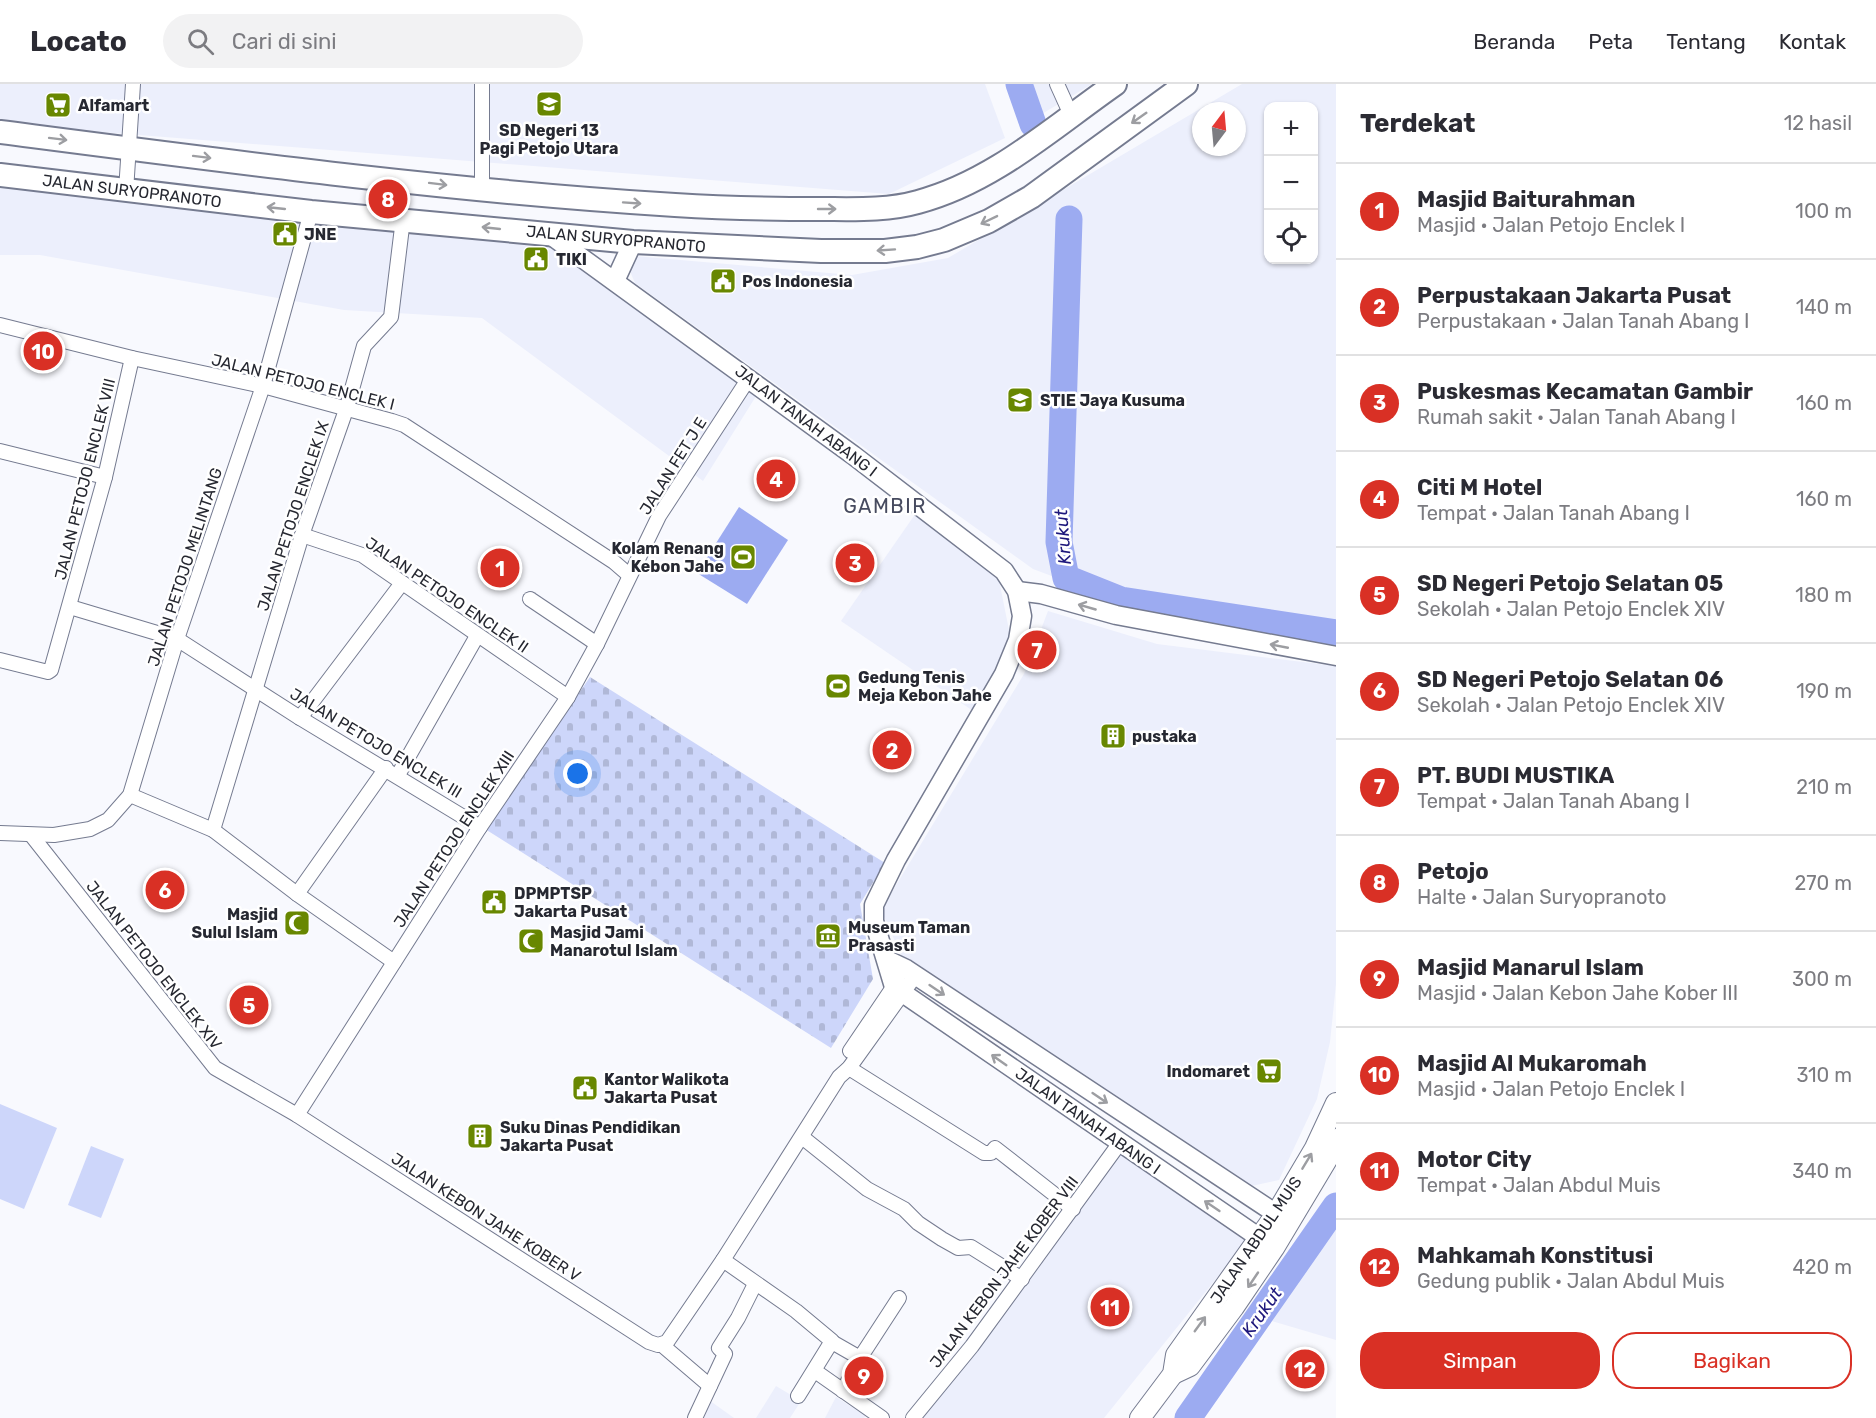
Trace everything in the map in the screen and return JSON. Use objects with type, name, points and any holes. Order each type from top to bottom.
[{"type":"main road","points":[[0,132],[482,189],[705,207],[868,209],[915,203],[964,188],[1029,146],[1115,84]]},
{"type":"main road","name":"JALAN SURYOPRANOTO","points":[[0,176],[311,212],[633,242],[820,251],[916,247],[944,240],[988,221],[1038,192],[1186,84]]},
{"type":"main road","name":"JALAN ABDUL MUIS","points":[[1283,1218],[1336,1103]]},
{"type":"main road","name":"JALAN ABDUL MUIS","points":[[1140,1418],[1173,1374],[1190,1366],[1283,1218],[1328,1158],[1336,1139]]},
{"type":"street","points":[[126,191],[133,84]]},
{"type":"street","points":[[482,84],[482,189]]},
{"type":"street","points":[[1057,84],[1064,120]]},
{"type":"street","name":"JALAN PETOJO MELINTANG","points":[[0,833],[32,836],[54,835],[102,824],[130,795],[177,639],[263,386],[311,212]]},
{"type":"street","name":"JALAN PETOJO ENCLEK IX","points":[[213,830],[302,535],[347,407],[364,346],[391,317],[403,219]]},
{"type":"street","name":"JALAN TANAH ABANG I","points":[[549,234],[749,378],[1004,571],[1017,591],[1022,616],[1018,640],[1004,674],[896,860],[874,905],[874,921],[898,990],[1267,1244]]},
{"type":"street","points":[[615,281],[633,242]]},
{"type":"street","name":"JALAN PETOJO ENCLEK I","points":[[0,325],[132,358],[263,386],[347,407],[404,425],[614,562],[630,575]]},
{"type":"street","name":"JALAN PETOJO ENCLEK VIII","points":[[0,660],[50,672],[105,477],[132,358]]},
{"type":"street","name":"JALAN FET J E","points":[[630,575],[659,516],[749,378]]},
{"type":"street","points":[[0,451],[105,477]]},
{"type":"street","name":"JALAN PETOJO ENCLEK II","points":[[302,535],[362,555],[568,697]]},
{"type":"street","name":"JALAN PETOJO ENCLEK XIII","points":[[297,1115],[480,827],[568,697],[597,644],[630,575]]},
{"type":"street","points":[[300,718],[402,584]]},
{"type":"street","points":[[1017,591],[1041,594],[1116,615],[1336,656]]},
{"type":"street","points":[[530,599],[597,644]]},
{"type":"street","points":[[70,607],[177,639],[255,688]]},
{"type":"street","points":[[297,894],[392,772],[477,636]]},
{"type":"street","name":"JALAN PETOJO ENCLEK III","points":[[255,688],[300,718],[480,827]]},
{"type":"street","points":[[130,795],[213,830],[297,894],[394,962]]},
{"type":"street","name":"JALAN PETOJO ENCLEK XIV","points":[[32,836],[214,1068],[297,1115]]},
{"type":"street","name":"JALAN TANAH ABANG I","points":[[887,960],[911,973],[1283,1218]]},
{"type":"street","points":[[660,1345],[667,1342],[723,1260],[911,973]]},
{"type":"street","points":[[844,1073],[984,1153],[991,1153],[995,1148],[1073,1209]]},
{"type":"street","name":"JALAN KEBON JAHE KOBER V","points":[[297,1115],[639,1336],[660,1345],[710,1386]]},
{"type":"street","points":[[802,1137],[867,1189],[904,1209],[918,1223],[942,1239],[956,1247],[971,1247],[1022,1279]]},
{"type":"street","name":"JALAN KEBON JAHE KOBER VIII","points":[[913,1418],[972,1346],[1119,1144]]},
{"type":"street","points":[[723,1260],[796,1311],[832,1342],[860,1358]]},
{"type":"street","points":[[695,1418],[725,1354],[719,1348],[738,1318],[755,1284]]},
{"type":"street","points":[[843,1390],[860,1358],[899,1298]]},
{"type":"street","points":[[798,1396],[832,1342]]},
{"type":"street","points":[[815,1371],[882,1418]]},
{"type":"shaded area","points":[[0,84],[985,84],[1005,138],[889,194],[0,124]]},
{"type":"shaded area","points":[[1032,84],[1092,84],[1040,115]]},
{"type":"shaded area","points":[[1242,84],[1336,84],[1336,622],[1073,584],[1033,569],[635,283],[623,255],[852,275],[948,258],[1192,114],[1192,156],[1246,156],[1246,102],[1212,102]]},
{"type":"shaded area","points":[[0,187],[557,243],[758,393],[703,481],[482,318],[344,310],[40,255],[0,255]]},
{"type":"shaded area","points":[[916,513],[999,580],[1013,650],[979,715],[841,621]]},
{"type":"shaded area","points":[[1048,611],[1157,644],[1336,666],[1336,984],[1330,1042],[1317,1099],[1279,1180],[1247,1187],[902,957],[881,910],[1024,674]]},
{"type":"shaded area","points":[[1114,1143],[1249,1238],[1104,1418],[915,1418]]},
{"type":"shaded area","points":[[1336,1221],[1336,1340],[1268,1320],[1327,1238]]},
{"type":"shaded area","points":[[776,1386],[801,1401],[790,1418],[756,1418]]},
{"type":"shaded area","points":[[836,1397],[866,1416],[864,1418],[825,1418]]},
{"type":"shaded area","points":[[706,1398],[734,1418],[696,1418]]},
{"type":"green space","name":"Museum Taman Prasasti","points":[[590,677],[885,863],[860,904],[873,979],[831,1048],[485,829]]},
{"type":"green space","points":[[0,1104],[57,1128],[24,1209],[0,1199]]},
{"type":"green space","points":[[91,1146],[124,1159],[101,1218],[68,1205]]},
{"type":"water","name":"Kolam Renang Kebon Jahe","points":[[739,507],[788,540],[747,604],[697,573]]},
{"type":"waterway","name":"Krukut","points":[[1019,84],[1033,124]]},
{"type":"waterway","name":"Krukut","points":[[1069,219],[1059,542],[1066,578],[1121,600],[1336,633]]},
{"type":"waterway","name":"Krukut","points":[[1188,1418],[1336,1206]]},
{"type":"place","name":"SD Negeri 13 Pagi Petojo Utara","points":[[549,104]]},
{"type":"place","name":"Alfamart","points":[[58,105]]},
{"type":"place","name":"Petojo","points":[[388,199]]},
{"type":"place","name":"JNE","points":[[285,234]]},
{"type":"place","name":"TIKI","points":[[536,259]]},
{"type":"place","name":"Pos Indonesia","points":[[723,281]]},
{"type":"place","name":"Masjid Al Mukaromah","points":[[43,351]]},
{"type":"place","name":"STIE Jaya Kusuma","points":[[1020,400]]},
{"type":"place","name":"Citi M Hotel","points":[[776,479]]},
{"type":"place","name":"Kolam Renang Kebon Jahe","points":[[743,557]]},
{"type":"place","name":"Puskesmas Kecamatan Gambir","points":[[855,563]]},
{"type":"place","name":"Masjid Baiturahman","points":[[500,568]]},
{"type":"place","name":"PT. BUDI MUSTIKA","points":[[1037,650]]},
{"type":"place","name":"Gedung Tenis Meja Kebon Jahe","points":[[838,686]]},
{"type":"place","name":"pustaka","points":[[1113,736]]},
{"type":"place","name":"Perpustakaan Jakarta Pusat","points":[[892,750]]},
{"type":"place","name":"SD Negeri Petojo Selatan 06","points":[[165,890]]},
{"type":"place","name":"DPMPTSP Jakarta Pusat","points":[[494,902]]},
{"type":"place","name":"Masjid Sulul Islam","points":[[297,923]]},
{"type":"place","name":"Museum Taman Prasasti","points":[[828,936]]},
{"type":"place","name":"Masjid Jami Manarotul Islam","points":[[531,941]]},
{"type":"place","name":"SD Negeri Petojo Selatan 05","points":[[249,1005]]},
{"type":"place","name":"Indomaret","points":[[1269,1071]]},
{"type":"place","name":"Kantor Walikota Jakarta Pusat","points":[[585,1088]]},
{"type":"place","name":"Suku Dinas Pendidikan Jakarta Pusat","points":[[480,1136]]},
{"type":"place","name":"Motor City","points":[[1110,1307]]},
{"type":"place","name":"Mahkamah Konstitusi","points":[[1305,1369]]},
{"type":"place","name":"Masjid Manarul Islam","points":[[864,1376]]},
{"type":"district","name":"GAMBIR","points":[[885,506]]}]
